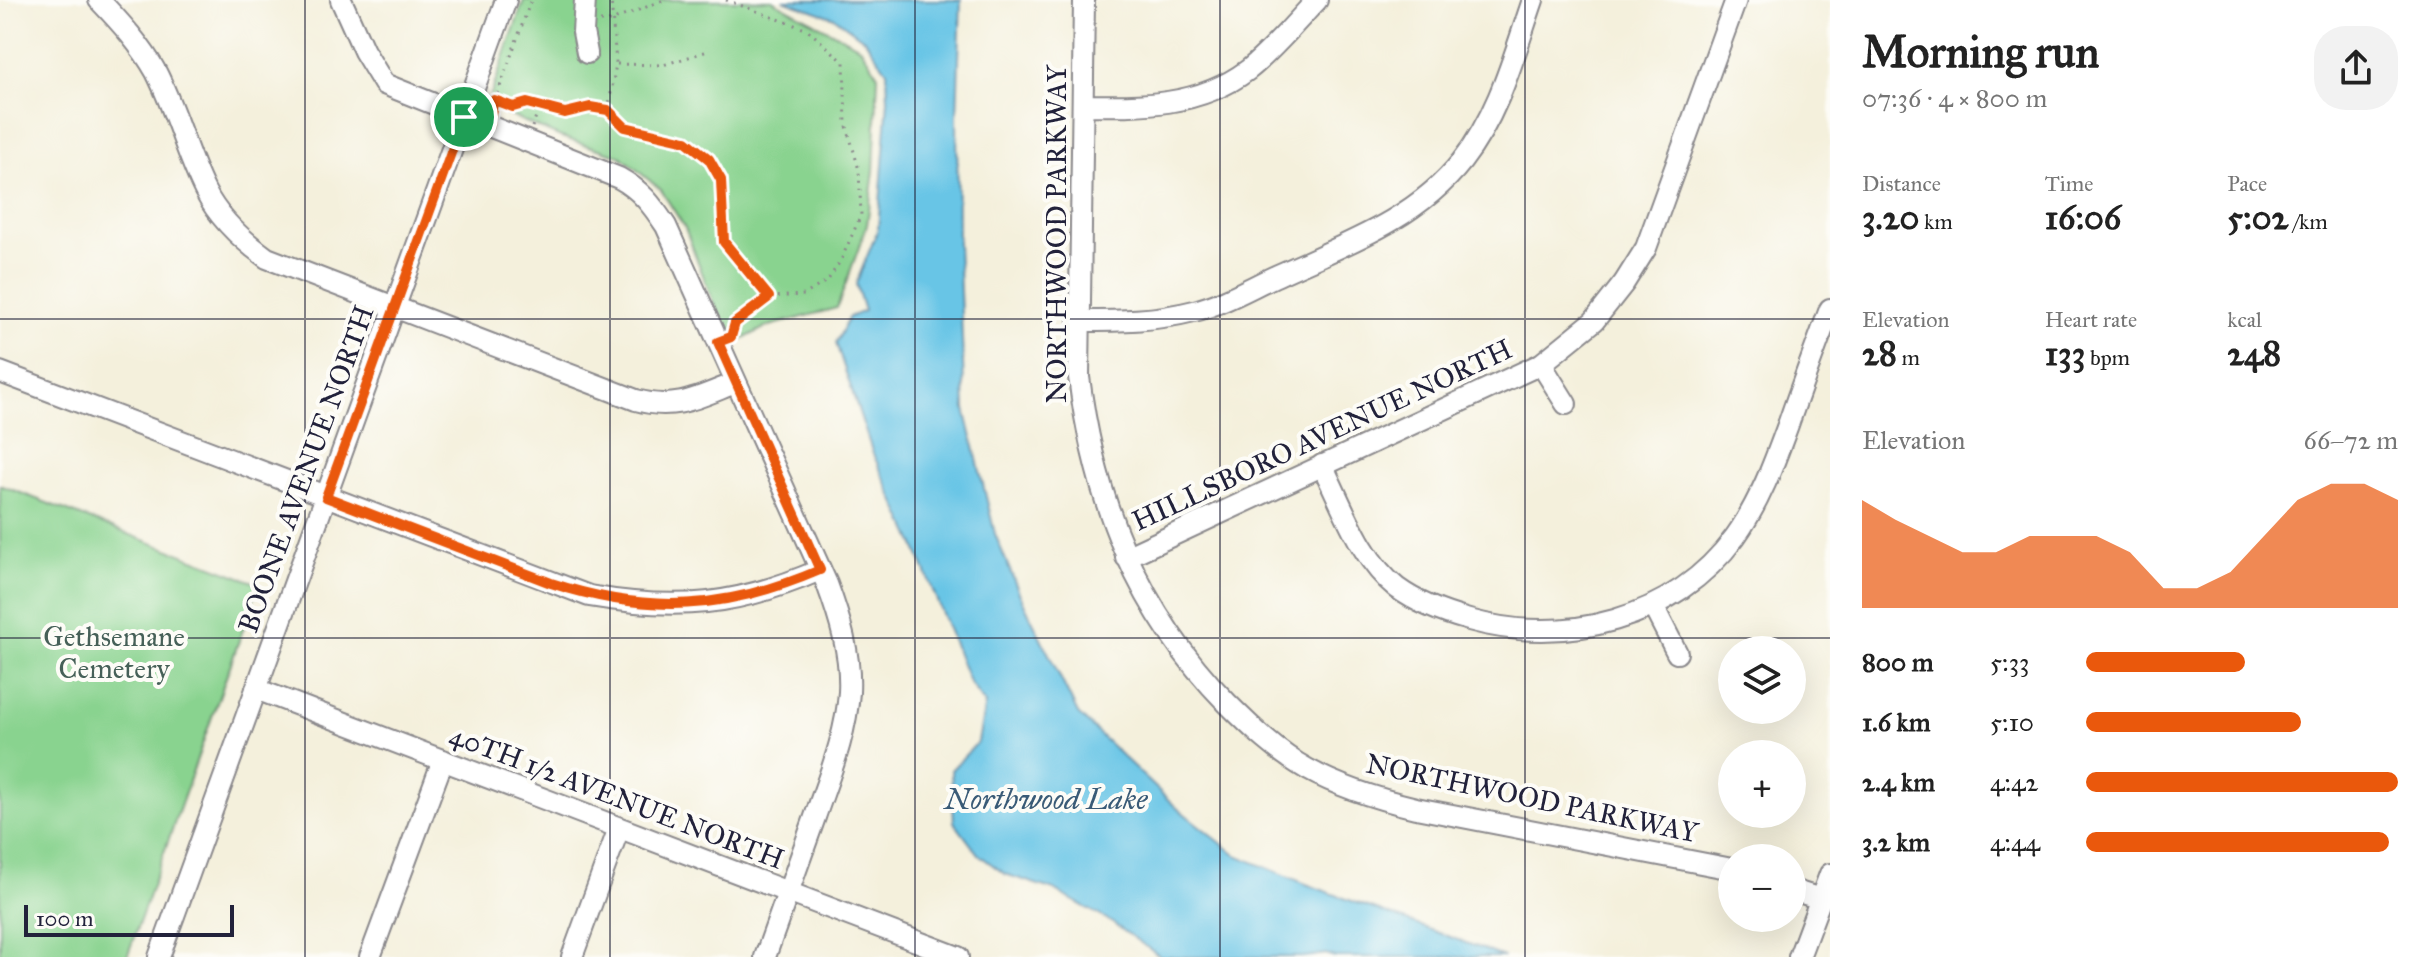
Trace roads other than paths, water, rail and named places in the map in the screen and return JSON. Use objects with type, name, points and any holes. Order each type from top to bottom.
[{"type":"street","points":[[99,0],[126,28],[154,69],[177,117],[205,192],[222,218],[244,241],[267,258],[636,400],[656,405],[678,405],[735,383]]},
{"type":"street","points":[[341,0],[364,51],[384,84],[597,168],[638,188],[666,226],[820,570],[840,618],[847,653],[849,691],[844,727],[835,763],[765,957]]},
{"type":"street","name":"BOONE AVENUE NORTH","points":[[159,957],[506,0]]},
{"type":"street","points":[[585,0],[583,32],[587,53]]},
{"type":"street","name":"NORTHWOOD PARKWAY","points":[[1084,0],[1079,377],[1086,432],[1100,487],[1126,557],[1172,638],[1206,681],[1255,730],[1306,768],[1341,786],[1403,805],[1718,866]]},
{"type":"street","points":[[1083,105],[1168,104],[1223,86],[1269,50],[1317,0]]},
{"type":"street","points":[[1079,321],[1138,321],[1198,310],[1378,229],[1409,211],[1437,188],[1462,161],[1482,132],[1498,99],[1533,0]]},
{"type":"street","name":"HILLSBORO AVENUE NORTH","points":[[1126,557],[1541,364],[1594,321],[1646,248],[1736,0]]},
{"type":"street","points":[[1322,465],[1364,550],[1381,572],[1396,587],[1436,610],[1496,628],[1534,632],[1610,622],[1653,606],[1707,567],[1733,540],[1750,515],[1772,468],[1830,309]]},
{"type":"street","name":"HILLSBORO AVENUE NORTH","points":[[1541,364],[1566,404]]},
{"type":"street","points":[[0,372],[589,596],[677,606],[718,602],[760,593],[820,570]]},
{"type":"street","points":[[1653,606],[1677,653]]},
{"type":"street","name":"40TH 1/2 AVENUE NORTH","points":[[256,689],[958,957]]},
{"type":"street","points":[[370,957],[443,760]]},
{"type":"street","points":[[572,957],[619,828]]},
{"type":"street","points":[[1799,957],[1830,874]]},
{"type":"street","points":[[1806,894],[1821,899]]},
{"type":"water","name":"Northwood Lake","points":[[783,0],[961,0],[957,117],[958,244],[965,409],[995,534],[1020,595],[1078,714],[1176,807],[1236,855],[1504,957],[1335,957],[1326,954],[1303,957],[1161,957],[1108,920],[1054,890],[1005,874],[978,854],[954,822],[951,770],[978,742],[985,704],[969,682],[915,545],[873,454],[836,343],[849,317],[864,311],[856,284],[878,229],[888,100],[887,71],[865,40],[835,18]]},
{"type":"park label","name":"Gethsemane Cemetery","points":[[114,652]]}]
